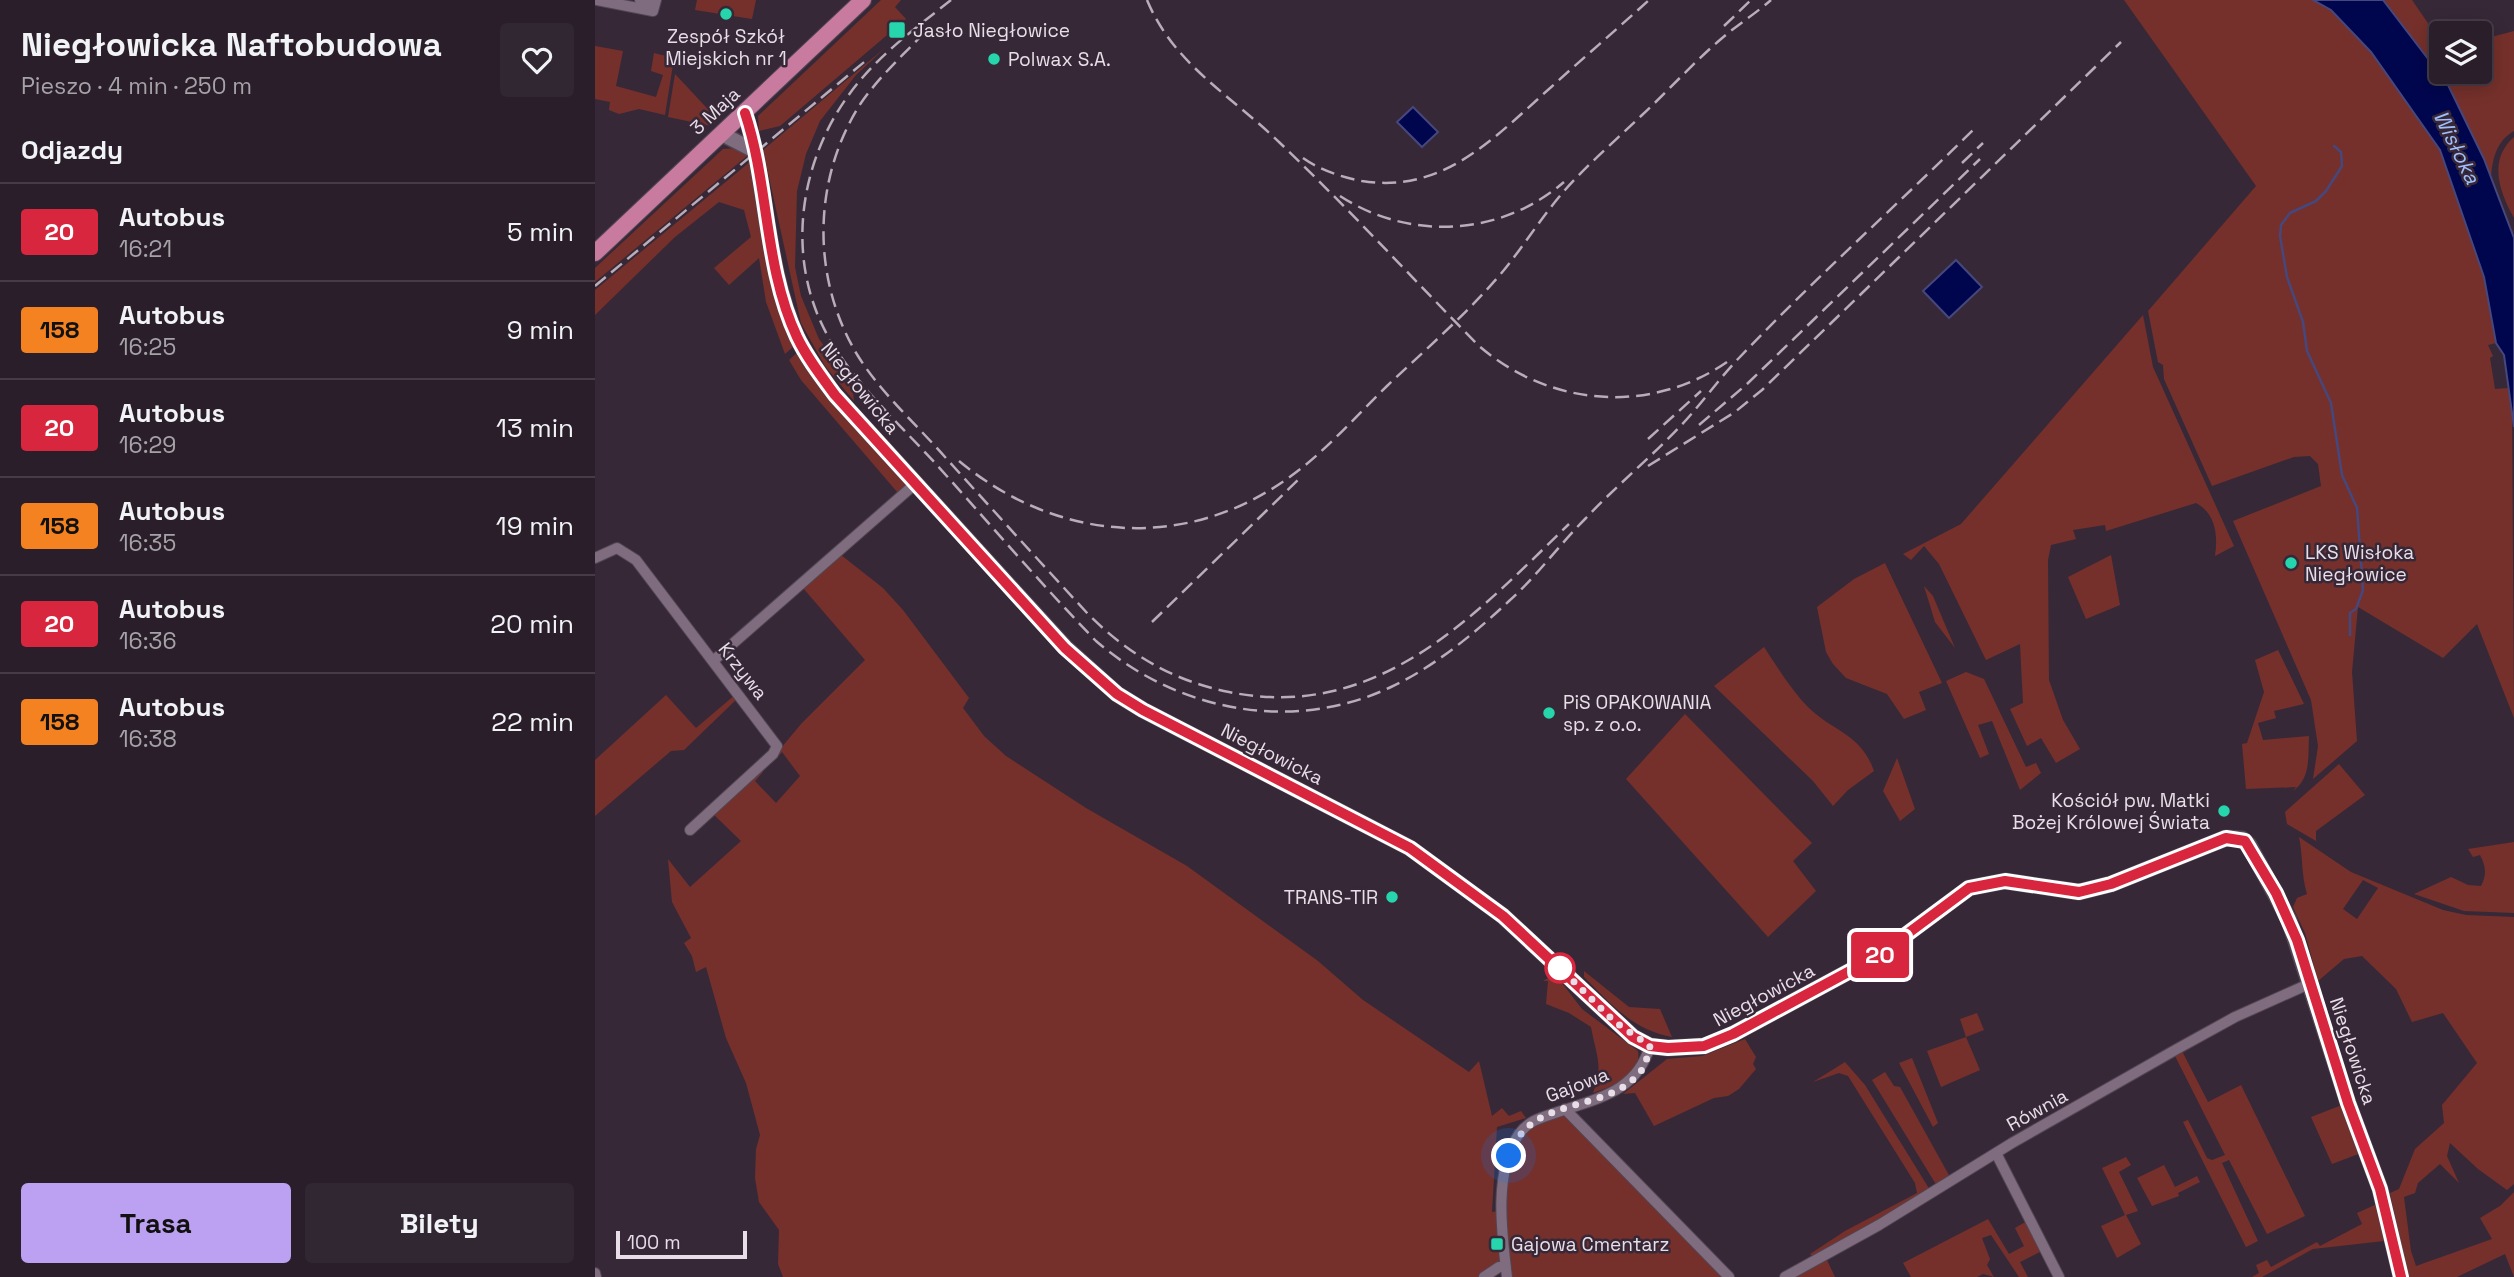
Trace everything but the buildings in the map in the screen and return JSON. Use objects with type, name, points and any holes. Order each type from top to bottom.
[{"type":"main road","name":"3 Maja","points":[[595,253],[863,0]]},
{"type":"street","points":[[597,0],[653,11],[656,1],[640,0]]},
{"type":"street","name":"Niegłowicka","points":[[745,113],[778,279],[796,336],[835,395],[1065,648],[1117,694],[1143,710],[1410,848],[1496,909],[1615,1022],[1650,1046],[1694,1048],[1733,1034],[1876,957],[1969,888],[2005,881],[2079,892],[2111,884],[2232,837],[2247,842],[2289,920],[2348,1103],[2380,1189],[2401,1277]]},
{"type":"street","points":[[722,134],[753,150]]},
{"type":"street","points":[[713,661],[915,484]]},
{"type":"street","name":"Krzywa","points":[[595,558],[614,548],[631,555],[777,746],[773,754],[690,830]]},
{"type":"street","name":"Równia","points":[[1785,1277],[2235,1017],[2311,983]]},
{"type":"street","name":"Gajowa","points":[[1507,1272],[1504,1190],[1512,1148],[1530,1122],[1629,1083],[1644,1066],[1650,1046]]},
{"type":"street","points":[[1565,1110],[1729,1277]]},
{"type":"street","points":[[1996,1153],[2059,1277]]},
{"type":"street","points":[[1484,1277],[1496,1269],[1507,1272]]},
{"type":"shaded area","points":[[697,0],[756,0],[752,19],[695,10]]},
{"type":"shaded area","points":[[881,0],[901,0],[895,7],[906,19],[780,126],[759,131],[758,116]]},
{"type":"shaded area","points":[[2124,0],[2313,0],[2331,9],[2371,52],[2440,150],[2484,277],[2496,343],[2488,345],[2493,356],[2490,358],[2495,389],[2508,388],[2512,407],[2514,718],[2477,624],[2443,658],[2358,607],[2352,672],[2357,741],[2313,779],[2318,746],[2311,700],[2233,521],[2321,486],[2318,464],[2310,456],[2294,457],[2212,486],[2164,379],[2163,365],[2158,362],[2148,311],[2256,186]]},
{"type":"shaded area","points":[[2383,0],[2412,0],[2429,25],[2429,60]]},
{"type":"shaded area","points":[[2514,31],[2514,131],[2503,140],[2496,152],[2491,179],[2448,85],[2492,84],[2492,37]]},
{"type":"shaded area","points":[[595,46],[623,51],[616,86],[656,97],[663,75],[651,71],[654,53],[674,58],[665,115],[639,109],[619,114],[609,110],[610,102],[595,99]]},
{"type":"shaded area","points":[[886,47],[856,75],[820,121],[806,154],[797,191],[795,267],[801,296],[819,339],[852,384],[854,401],[825,366],[801,323],[763,150]]},
{"type":"shaded area","points":[[675,74],[718,120],[711,126],[668,117]]},
{"type":"shaded area","points":[[2514,137],[2514,218],[2501,187],[2499,166],[2506,146]]},
{"type":"shaded area","points":[[740,148],[747,156],[595,282],[595,268],[723,149]]},
{"type":"shaded area","points":[[751,161],[794,346],[785,354],[766,302],[759,258],[729,285],[714,268],[751,237],[744,210],[719,202],[675,237],[595,315],[595,290]]},
{"type":"shaded area","points":[[2143,315],[2153,367],[2234,546],[2215,556],[2216,540],[2212,519],[2196,503],[2106,531],[2105,525],[2073,530],[2076,539],[2051,545],[2048,560],[2049,680],[2063,720],[2080,749],[2056,763],[2041,738],[2027,746],[2010,709],[2023,703],[2020,644],[1986,660],[1939,564],[1924,546],[1911,560],[1903,554],[1961,524]]},
{"type":"shaded area","points":[[798,352],[907,483],[898,493],[801,380],[789,360]]},
{"type":"shaded area","points":[[841,555],[883,588],[903,610],[969,698],[963,708],[984,736],[1006,756],[1086,808],[1187,866],[1318,961],[1363,1000],[1469,1072],[1479,1061],[1492,1116],[1502,1108],[1509,1116],[1521,1111],[1526,1118],[1497,1127],[1492,1212],[1499,1211],[1500,1263],[1480,1277],[783,1277],[778,1264],[779,1230],[759,1202],[755,1178],[756,1149],[760,1135],[746,1083],[726,1038],[706,967],[696,972],[692,956],[684,943],[691,938],[672,902],[668,859],[690,887],[741,841],[712,813],[760,768],[763,772],[755,781],[776,803],[800,776],[782,752],[773,762],[771,760],[801,724],[865,660],[803,588]]},
{"type":"shaded area","points":[[2111,555],[2120,605],[2086,619],[2068,577]]},
{"type":"shaded area","points":[[1885,563],[1942,683],[1919,692],[1926,710],[1904,719],[1887,694],[1846,678],[1833,664],[1826,652],[1817,607],[1854,579]]},
{"type":"shaded area","points":[[1924,586],[1933,596],[1955,648],[1935,622]]},
{"type":"shaded area","points":[[1764,647],[1802,701],[1818,716],[1854,741],[1869,759],[1874,771],[1848,790],[1833,806],[1813,781],[1714,686]]},
{"type":"shaded area","points":[[2278,650],[2304,704],[2274,711],[2276,718],[2258,723],[2263,740],[2309,736],[2306,773],[2299,786],[2293,791],[2296,787],[2246,789],[2242,744],[2247,743],[2264,692],[2255,660]]},
{"type":"shaded area","points":[[1966,672],[1984,679],[2026,767],[2036,763],[2041,773],[2020,790],[1992,721],[1978,725],[1989,754],[1980,758],[1946,681]]},
{"type":"shaded area","points":[[736,694],[739,697],[684,750],[671,751],[595,816],[595,760],[666,695],[696,728]]},
{"type":"shaded area","points":[[1685,714],[1812,843],[1793,861],[1816,891],[1768,937],[1626,779]]},
{"type":"shaded area","points":[[1897,758],[1915,809],[1900,821],[1883,791]]},
{"type":"shaded area","points":[[2339,764],[2365,795],[2316,831],[2316,841],[2287,824],[2285,812]]},
{"type":"shaded area","points":[[2299,837],[2351,872],[2443,910],[2466,915],[2514,917],[2514,1184],[2507,1190],[2478,1169],[2450,1143],[2447,1156],[2459,1183],[2440,1164],[2418,1183],[2415,1193],[2404,1197],[2411,1251],[2416,1266],[2492,1239],[2480,1218],[2500,1206],[2514,1192],[2514,1277],[2505,1254],[2457,1277],[2408,1277],[2390,1193],[2399,1189],[2415,1149],[2444,1123],[2442,1105],[2477,1063],[2443,1013],[2412,1022],[2396,989],[2362,956],[2344,959],[2318,981],[2305,933],[2293,907],[2297,898],[2307,894]],"holes":[[[2363,880],[2378,888],[2357,919],[2343,909]]]},
{"type":"shaded area","points":[[2514,842],[2514,913],[2464,911],[2414,894],[2451,877],[2468,885],[2481,886],[2485,874],[2484,863],[2480,855],[2473,857],[2468,849]]},
{"type":"shaded area","points":[[1584,971],[1629,1007],[1660,1009],[1672,1037],[1658,1034],[1623,1014],[1584,977]]},
{"type":"shaded area","points":[[1555,974],[1582,1009],[1638,1051],[1635,1068],[1624,1079],[1593,1093],[1599,1068],[1591,1027],[1569,1013],[1546,1004],[1548,981],[1543,981]]},
{"type":"shaded area","points":[[1977,1013],[1984,1030],[1966,1037],[1960,1019]]},
{"type":"shaded area","points":[[1966,1037],[1980,1070],[1941,1087],[1927,1051]]},
{"type":"shaded area","points":[[1745,1039],[1756,1057],[1753,1064],[1756,1069],[1739,1089],[1728,1096],[1714,1098],[1654,1126],[1635,1093],[1623,1094],[1667,1059],[1702,1056]]},
{"type":"shaded area","points":[[2182,1051],[2208,1102],[2241,1085],[2305,1216],[2267,1234],[2229,1160],[2222,1163],[2258,1241],[2246,1247],[2183,1122],[2188,1120],[2207,1158],[2212,1160],[2225,1155],[2175,1056]]},
{"type":"shaded area","points":[[1912,1058],[1938,1123],[1933,1127],[1899,1063]]},
{"type":"shaded area","points":[[1845,1062],[1865,1085],[1930,1190],[1814,1258],[1810,1254],[1845,1231],[1917,1193],[1915,1183],[1848,1076],[1839,1073],[1813,1082]]},
{"type":"shaded area","points":[[1885,1072],[1894,1086],[1900,1087],[1950,1177],[1937,1186],[1872,1080]]},
{"type":"shaded area","points":[[2342,1105],[2361,1153],[2332,1164],[2311,1117]]},
{"type":"shaded area","points":[[1563,1113],[1726,1277],[1512,1277],[1507,1200],[1512,1159],[1519,1142],[1529,1129]]},
{"type":"shaded area","points":[[2126,1157],[2131,1165],[2119,1172],[2138,1211],[2126,1215],[2141,1244],[2117,1258],[2101,1226],[2125,1215],[2102,1168]]},
{"type":"shaded area","points":[[2164,1165],[2175,1187],[2197,1176],[2200,1182],[2178,1193],[2179,1196],[2152,1206],[2137,1178]]},
{"type":"shaded area","points":[[2377,1204],[2384,1241],[2313,1249],[2262,1277],[2252,1277],[2259,1273],[2256,1265],[2267,1260],[2271,1267],[2317,1242],[2320,1246],[2362,1224],[2357,1213]]},
{"type":"shaded area","points":[[1988,1219],[2009,1254],[2024,1246],[2015,1228],[2027,1221],[2054,1277],[2040,1252],[2020,1262],[2028,1277],[2019,1277],[1991,1235],[1982,1238],[1990,1259],[1987,1265],[1994,1277],[1983,1274],[1977,1277],[1911,1277],[1903,1263]]},
{"type":"shaded area","points":[[1826,1258],[1835,1277],[1790,1277]]},
{"type":"water","name":"Wisłoka","points":[[2313,0],[2383,0],[2429,60],[2429,84],[2448,85],[2484,159],[2514,238],[2514,427],[2504,355],[2496,343],[2484,277],[2440,150],[2371,52],[2331,10]]},
{"type":"water","points":[[1413,107],[1438,132],[1422,147],[1397,122]]},
{"type":"water","points":[[1956,260],[1982,287],[1949,318],[1923,291]]},
{"type":"waterway","points":[[2334,146],[2341,152],[2342,166],[2316,201],[2290,213],[2281,225],[2280,236],[2287,277],[2303,322],[2307,351],[2331,403],[2342,475],[2357,508],[2363,590],[2356,609],[2350,613],[2350,635]]},
{"type":"railway","points":[[951,0],[873,66],[841,106],[823,139],[811,173],[804,208],[803,244],[807,280],[818,315],[835,348],[870,393],[1096,641],[1128,665],[1162,684],[1199,699],[1237,708],[1276,712],[1315,709],[1353,701],[1407,679],[1468,637],[1519,591],[1598,505],[1675,432],[1731,366],[1766,330],[1973,130]]},
{"type":"railway","points":[[1147,0],[1158,23],[1188,61],[1280,143],[1478,345],[1506,366],[1536,381],[1568,392],[1600,397],[1633,396],[1666,390],[1697,379],[1727,362]]},
{"type":"railway","points":[[1303,158],[1331,172],[1362,181],[1391,183],[1418,179],[1442,171],[1465,158],[1508,126],[1649,0]]},
{"type":"railway","points":[[1724,26],[1751,0]]},
{"type":"railway","points":[[959,461],[997,488],[1037,508],[1079,522],[1122,528],[1166,526],[1209,518],[1251,501],[1291,476],[1329,444],[1491,285],[1583,171],[1711,48],[1771,0]]},
{"type":"railway","points":[[925,32],[883,75],[861,103],[833,164],[823,229],[825,262],[832,295],[858,356],[877,383],[1088,614],[1119,642],[1170,673],[1229,692],[1282,697],[1331,691],[1376,677],[1419,654],[1496,594],[1569,524]]},
{"type":"railway","points":[[1648,466],[1735,412],[1762,390],[2121,42]]},
{"type":"railway","points":[[595,286],[869,58]]},
{"type":"railway","points":[[1962,163],[1983,143]]},
{"type":"railway","points":[[1699,425],[1747,384],[1980,159]]},
{"type":"railway","points":[[1340,196],[1367,211],[1395,221],[1424,226],[1454,226],[1512,214],[1539,200],[1564,182]]},
{"type":"railway","points":[[1648,439],[1701,391]]},
{"type":"railway","points":[[1152,622],[1298,480]]},
{"type":"bus line","name":"20","points":[[745,113],[778,279],[796,336],[809,359],[835,395],[1065,648],[1117,694],[1143,710],[1345,812],[1410,848],[1503,916],[1615,1022],[1633,1037],[1650,1046],[1694,1048],[1733,1034],[1876,957],[1956,895],[1969,888],[2005,881],[2079,892],[2111,884],[2226,838],[2237,837],[2245,841],[2276,893],[2297,940],[2348,1103],[2380,1189],[2401,1277]]},
{"type":"place","name":"Zespół Szkół Miejskich nr 1","points":[[726,14]]},
{"type":"place","name":"Jasło Niegłowice","points":[[897,30]]},
{"type":"place","name":"Polwax S.A.","points":[[994,59]]},
{"type":"place","name":"LKS Wisłoka Niegłowice","points":[[2291,563]]},
{"type":"place","name":"PiS OPAKOWANIA sp. z o.o.","points":[[1549,713]]},
{"type":"place","name":"Kościół pw. Matki Bożej Królowej Świata","points":[[2224,811]]},
{"type":"place","name":"TRANS-TIR","points":[[1392,897]]},
{"type":"place","name":"Gajowa Cmentarz","points":[[1497,1244]]},
{"type":"route","points":[[1509,1156],[1517,1137],[1533,1120],[1629,1083],[1644,1066],[1650,1046],[1633,1037],[1615,1022],[1555,963],[1560,968]]}]
